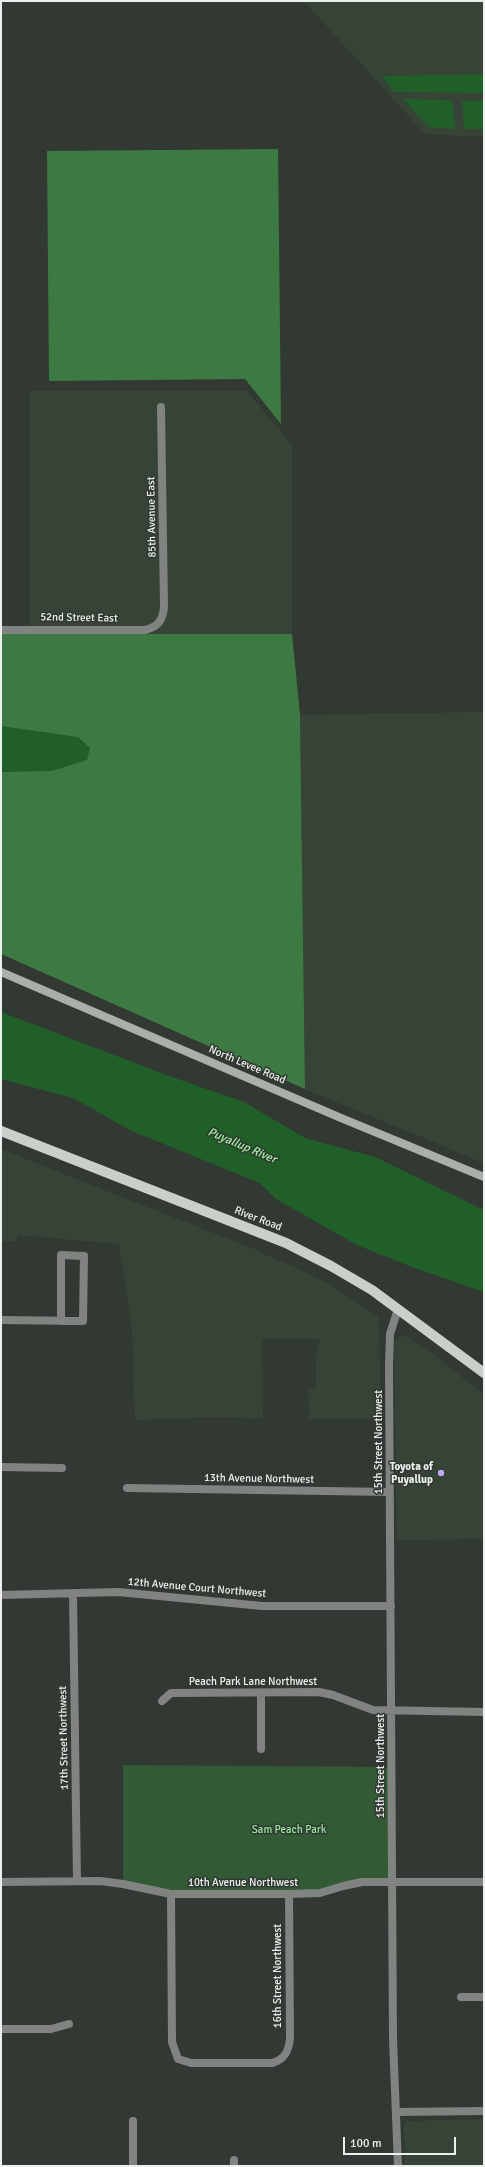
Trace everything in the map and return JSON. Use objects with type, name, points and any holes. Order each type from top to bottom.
[{"type":"main road","name":"River Road","points":[[1,1131],[286,1243],[350,1277],[398,1309],[484,1372]]},
{"type":"street","name":"85th Avenue East","points":[[157,626],[162,620],[164,607],[161,406]]},
{"type":"street","name":"52nd Street East","points":[[1,630],[145,630],[157,626]]},
{"type":"street","name":"North Levee Road","points":[[1,972],[345,1120],[484,1177]]},
{"type":"street","points":[[1,1320],[61,1321],[84,1321],[84,1256],[61,1255],[61,1321]]},
{"type":"street","name":"15th Street Northwest","points":[[398,1309],[390,1334],[389,1366],[393,2040],[398,2166]]},
{"type":"street","points":[[1,1467],[62,1468]]},
{"type":"street","name":"13th Avenue Northwest","points":[[127,1488],[390,1492]]},
{"type":"street","name":"12th Avenue Court Northwest","points":[[1,1595],[118,1592],[295,1607],[391,1606]]},
{"type":"street","name":"17th Street Northwest","points":[[73,1594],[77,1881]]},
{"type":"street","name":"Peach Park Lane Northwest","points":[[162,1701],[171,1693],[319,1692],[333,1695],[366,1708],[392,1712],[484,1712]]},
{"type":"street","points":[[261,1693],[262,1749]]},
{"type":"street","name":"10th Avenue Northwest","points":[[1,1882],[77,1881],[117,1883],[171,1894],[320,1893],[354,1883],[484,1882]]},
{"type":"street","name":"16th Street Northwest","points":[[171,1894],[171,2033],[172,2046],[177,2058],[185,2063],[266,2063],[277,2062],[284,2056],[288,2050],[290,2038],[289,1894]]},
{"type":"street","points":[[461,1997],[484,1997]]},
{"type":"street","points":[[1,2029],[51,2029],[69,2024]]},
{"type":"street","points":[[397,2112],[484,2111]]},
{"type":"street","points":[[133,2121],[133,2166]]},
{"type":"shaded area","points":[[304,1],[484,1],[484,137],[425,134]]},
{"type":"shaded area","points":[[278,149],[281,424],[245,379],[49,381],[47,151]]},
{"type":"shaded area","points":[[30,391],[247,391],[292,445],[292,634],[30,634]]},
{"type":"shaded area","points":[[1,634],[292,634],[300,715],[305,1089],[1,954]]},
{"type":"shaded area","points":[[484,712],[484,1163],[305,1089],[300,715]]},
{"type":"shaded area","points":[[1,1149],[256,1250],[326,1282],[379,1317],[381,1419],[309,1419],[308,1389],[316,1389],[316,1357],[320,1339],[262,1339],[263,1419],[216,1417],[135,1420],[132,1330],[119,1244],[17,1235],[17,1241],[1,1241]]},
{"type":"shaded area","points":[[401,1336],[409,1337],[437,1357],[484,1395],[484,1539],[397,1540],[394,1345],[396,1339]]},
{"type":"shaded area","points":[[484,2119],[484,2166],[405,2166],[404,2127],[407,2121]]},
{"type":"green space","name":"Sam Peach Park","points":[[123,1765],[392,1767],[393,1882],[328,1890],[171,1894],[123,1884]]},
{"type":"water","points":[[484,74],[484,93],[394,92],[382,76]]},
{"type":"water","points":[[403,99],[450,100],[452,102],[455,129],[429,127]]},
{"type":"water","points":[[462,101],[484,101],[484,129],[464,129]]},
{"type":"water","points":[[1,726],[78,737],[90,748],[87,760],[52,771],[1,772]]},
{"type":"water","name":"Puyallup River","points":[[1,1012],[169,1076],[244,1102],[305,1138],[375,1157],[484,1210],[484,1292],[412,1267],[357,1245],[276,1199],[260,1183],[132,1131],[73,1098],[1,1079]]},
{"type":"place","name":"Toyota of Puyallup","points":[[441,1473]]}]
